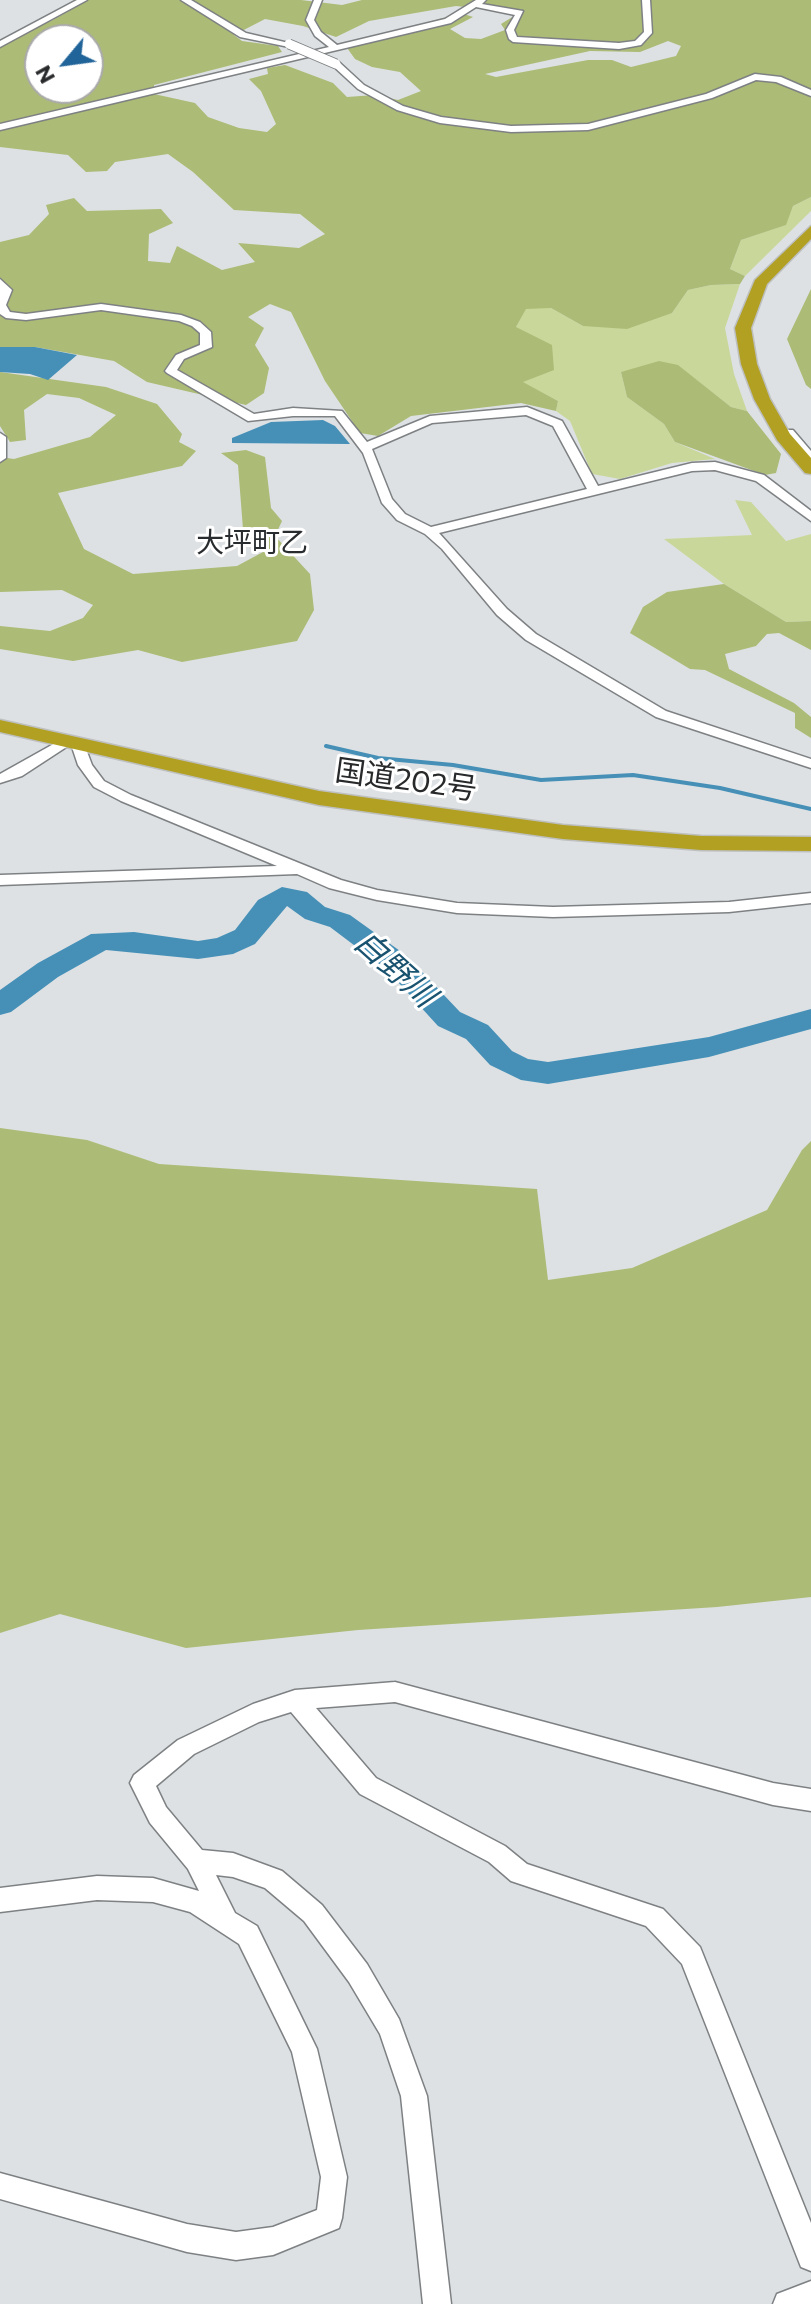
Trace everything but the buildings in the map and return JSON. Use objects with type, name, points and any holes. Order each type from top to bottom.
[{"type":"highway","points":[[811,230],[760,283],[747,313],[744,344],[755,381],[772,419],[811,469]]},
{"type":"highway","points":[[744,344],[768,397],[811,445]]},
{"type":"highway","name":"国道202号","points":[[0,726],[319,798],[563,832],[701,843],[811,844]]},
{"type":"street","points":[[0,44],[83,0]]},
{"type":"street","points":[[185,0],[243,35],[289,44],[336,64],[370,93],[400,108],[440,120],[511,129],[588,127],[696,100],[755,77],[778,79],[811,93]]},
{"type":"street","points":[[318,0],[310,13],[312,27],[336,48]]},
{"type":"street","points":[[0,127],[448,21],[479,2],[520,13],[510,30],[513,39],[619,46],[638,43],[648,33],[646,0]]},
{"type":"street","points":[[0,282],[7,290],[1,305],[6,315],[26,317],[101,307],[181,318],[196,324],[208,342],[206,347],[175,362],[171,371],[252,418],[293,412],[338,413],[364,448],[386,500],[401,517],[430,531],[502,612],[531,637],[661,714],[811,764]]},
{"type":"street","points":[[755,381],[777,418],[811,458]]},
{"type":"street","points":[[364,448],[430,420],[527,411],[558,424],[594,490]]},
{"type":"street","points":[[0,437],[0,458]]},
{"type":"street","points":[[430,531],[692,467],[715,466],[760,478],[811,517]]},
{"type":"street","points":[[0,779],[17,773],[72,742],[99,784],[172,818],[335,884],[377,895],[457,908],[553,912],[729,907],[811,898]]},
{"type":"street","points":[[0,880],[302,870]]},
{"type":"street","points":[[225,1918],[196,1861],[158,1815],[142,1783],[186,1747],[253,1714],[295,1700],[395,1692],[773,1794],[811,1800]]},
{"type":"street","points":[[295,1700],[368,1786],[497,1854],[520,1873],[654,1917],[691,1956],[811,2257]]},
{"type":"street","points":[[196,1861],[233,1865],[273,1879],[313,1913],[358,1973],[390,2028],[414,2096],[437,2304]]},
{"type":"street","points":[[0,1900],[97,1888],[153,1890],[196,1902],[248,1935],[304,2049],[304,2060],[330,2148],[334,2177],[329,2218],[273,2241],[236,2246],[187,2238],[0,2186]]},
{"type":"street","points":[[787,2304],[811,2295]]},
{"type":"green space","points":[[88,0],[301,0],[342,5],[362,0],[811,0],[811,197],[793,206],[786,225],[741,240],[730,269],[745,276],[740,284],[688,290],[672,313],[627,329],[583,326],[551,308],[526,309],[516,327],[552,345],[554,370],[523,382],[558,401],[556,411],[521,403],[411,416],[378,436],[360,433],[325,381],[291,312],[270,304],[248,317],[264,328],[255,345],[269,368],[264,393],[246,405],[147,382],[114,361],[35,347],[0,347],[0,242],[29,235],[49,214],[46,205],[74,198],[87,211],[161,209],[173,223],[149,234],[148,261],[170,263],[177,246],[222,270],[255,262],[238,243],[299,248],[325,234],[300,214],[234,210],[193,172],[168,154],[115,162],[107,171],[86,172],[68,155],[0,147],[0,40],[24,31],[24,104],[104,104],[104,24],[43,24]],"holes":[[[456,6],[511,12],[514,16],[501,24],[505,30],[481,39],[465,38],[450,29],[473,17],[461,13],[345,45],[355,59],[372,67],[400,72],[421,91],[398,100],[375,95],[347,97],[333,83],[285,65],[267,68],[268,74],[249,79],[261,91],[276,124],[267,132],[239,128],[208,117],[195,103],[154,94],[154,85],[282,52],[278,46],[242,41],[234,35],[265,19],[303,26],[336,37],[369,21]],[[668,41],[681,46],[676,56],[631,67],[612,60],[588,60],[496,77],[485,74],[590,51],[640,52]]]},
{"type":"green space","points":[[811,197],[811,211],[745,276],[730,269],[741,240],[785,225],[793,206]]},
{"type":"green space","points":[[740,284],[725,328],[734,374],[747,411],[731,407],[677,365],[621,372],[627,397],[664,424],[675,442],[715,459],[672,463],[620,479],[592,474],[570,421],[556,411],[558,401],[522,382],[516,327],[526,308],[551,308],[583,326],[672,313],[688,290]]},
{"type":"green space","points":[[811,289],[811,389],[806,385],[787,339]]},
{"type":"green space","points":[[659,361],[678,365],[731,407],[747,411],[781,454],[776,473],[765,475],[675,442],[664,424],[627,397],[621,372]]},
{"type":"green space","points":[[0,372],[106,387],[157,404],[182,434],[179,442],[196,451],[182,466],[58,493],[84,549],[133,574],[237,566],[263,552],[243,529],[238,465],[221,453],[246,450],[265,457],[271,508],[282,521],[275,536],[310,574],[314,610],[297,641],[182,662],[138,650],[73,661],[0,649],[0,626],[50,631],[83,618],[93,605],[62,590],[0,592],[0,457],[14,459],[90,437],[116,415],[79,398],[47,394],[24,410],[26,440],[10,442],[0,426]]},
{"type":"green space","points":[[735,500],[751,502],[786,541],[811,534],[811,621],[786,622],[724,584],[664,539],[752,535]]},
{"type":"green space","points":[[724,584],[786,622],[811,621],[811,650],[779,633],[767,634],[756,646],[725,654],[729,669],[794,703],[811,717],[811,738],[795,728],[795,713],[705,670],[690,669],[630,633],[643,607],[667,592]]},
{"type":"green space","points":[[0,1128],[87,1140],[159,1164],[537,1189],[548,1280],[632,1268],[767,1210],[802,1150],[811,1141],[811,1597],[717,1607],[358,1630],[186,1648],[60,1614],[0,1633]]},
{"type":"water","points":[[0,347],[35,347],[77,355],[48,380],[30,374],[0,372]]},
{"type":"water","points":[[323,420],[335,426],[350,444],[232,443],[232,438],[271,422]]},
{"type":"waterway","points":[[326,746],[378,758],[453,765],[541,780],[633,775],[720,788],[811,809]]},
{"type":"waterway","name":"白野川","points":[[0,1005],[48,970],[101,941],[134,941],[198,950],[223,947],[245,937],[268,906],[282,896],[297,898],[315,913],[340,921],[397,963],[449,1019],[477,1032],[501,1058],[521,1069],[548,1073],[709,1047],[811,1019]]},
{"type":"district","name":"大坪町乙","points":[[252,543]]}]
